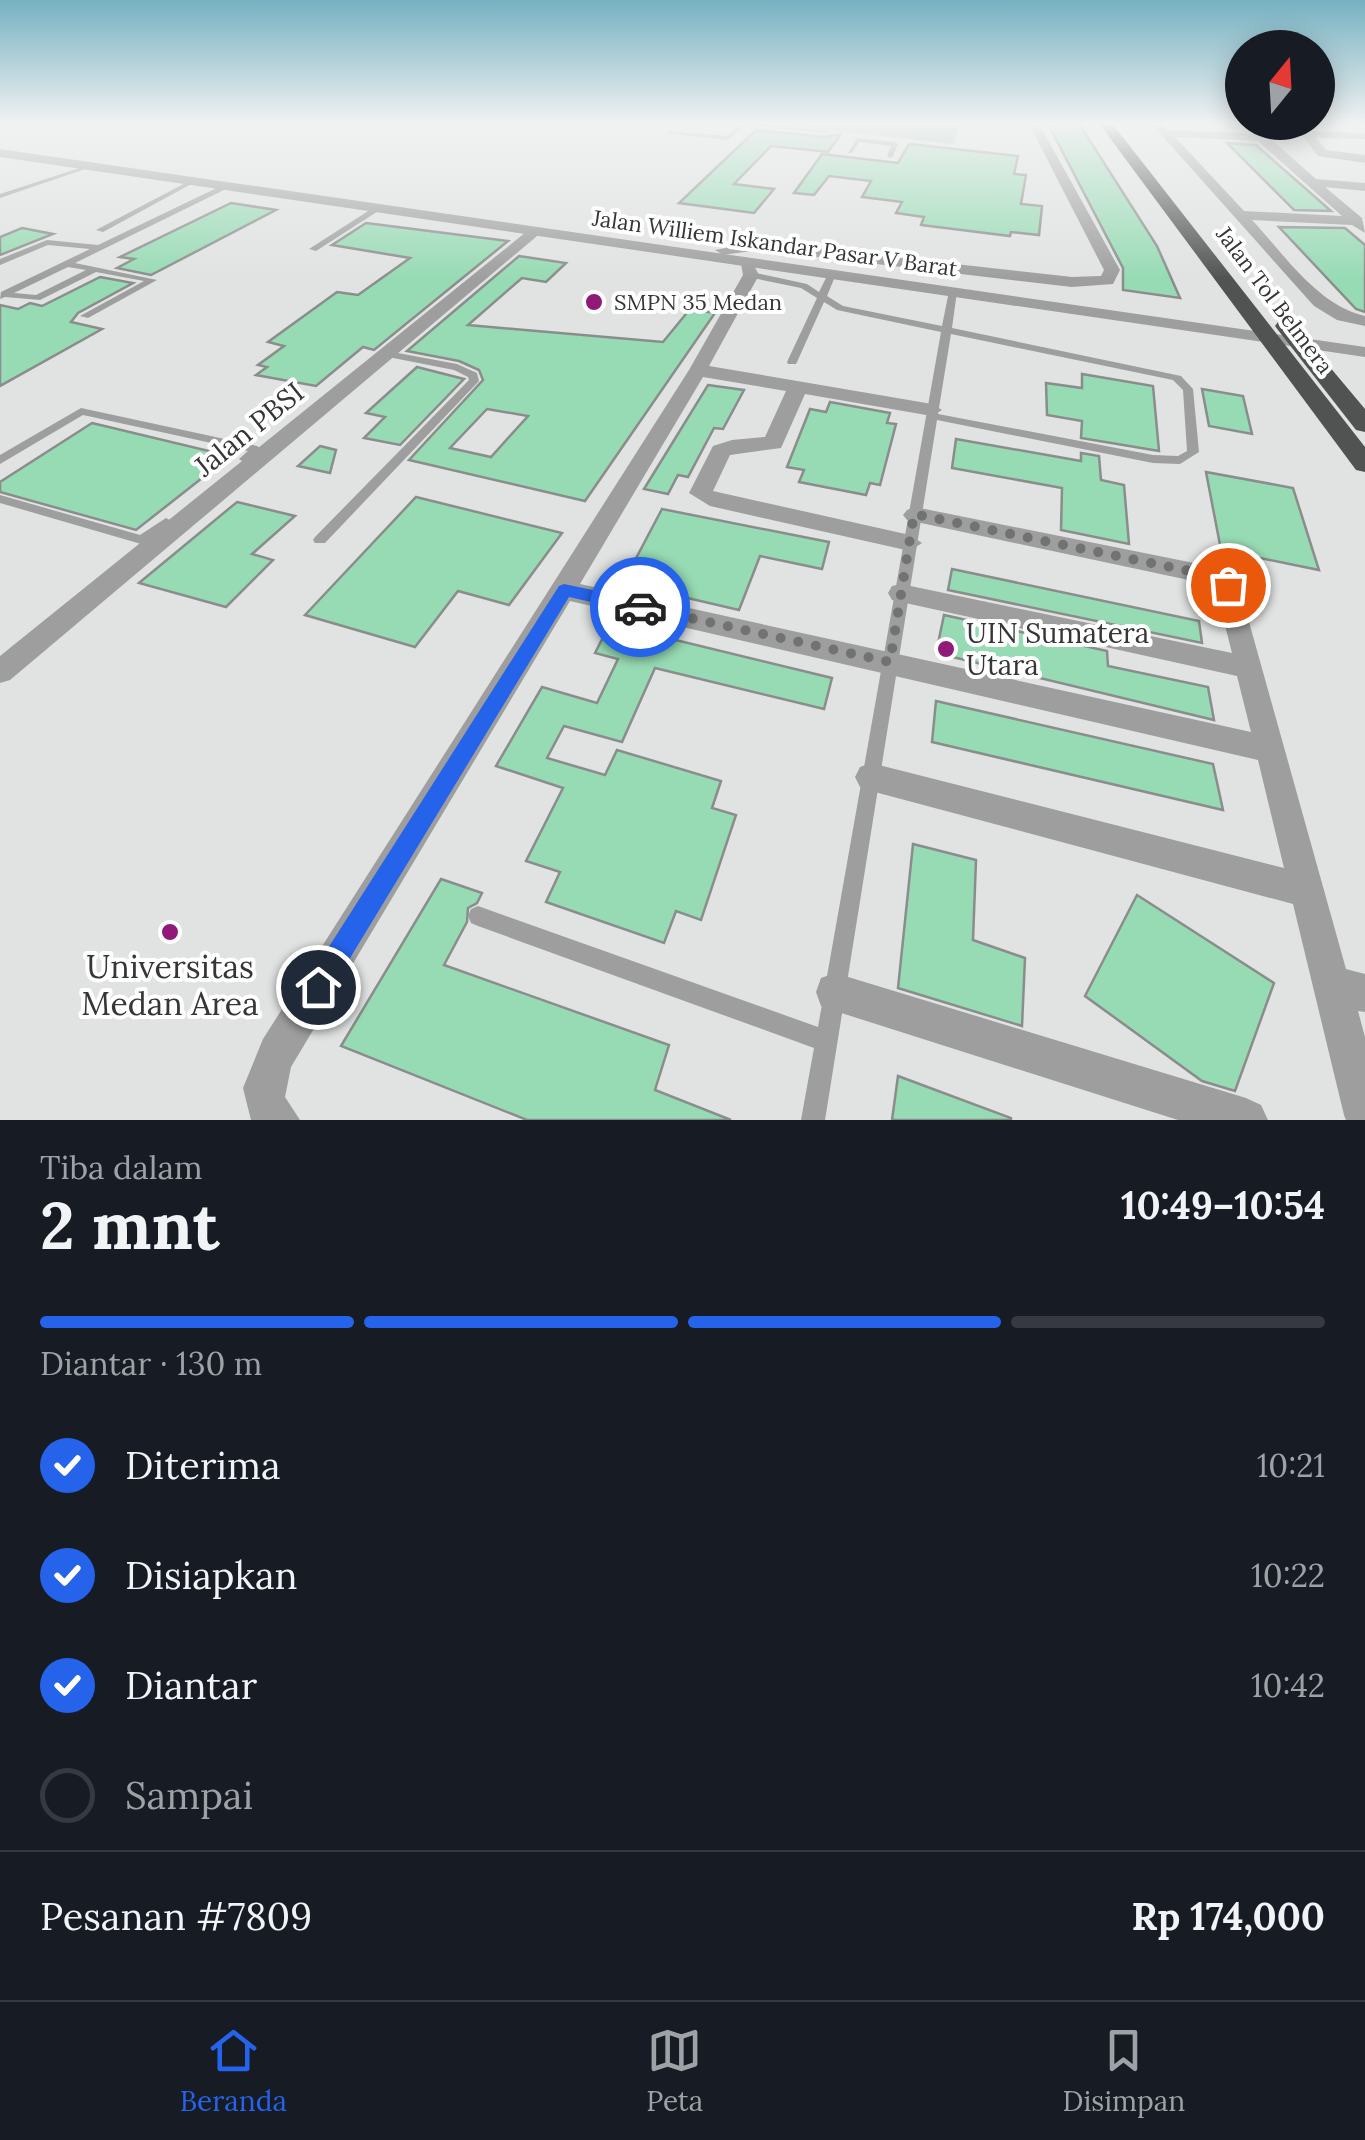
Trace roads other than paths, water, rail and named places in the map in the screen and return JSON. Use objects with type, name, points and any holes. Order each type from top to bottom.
[{"type":"highway","name":"Jalan Tol Belmera","points":[[1144,174],[1365,464]]},
{"type":"highway","name":"Jalan Tol Belmera","points":[[1163,174],[1365,425]]},
{"type":"street","name":"Jalan Williem Iskandar Pasar V Barat","points":[[147,174],[233,184]]},
{"type":"street","name":"Jalan Williem Iskandar Pasar V Barat","points":[[166,174],[748,268],[832,274],[1211,323],[1365,338]]},
{"type":"street","points":[[723,250],[758,246],[1072,282],[1107,281],[1112,270],[1062,174]]},
{"type":"street","points":[[1205,174],[1320,302],[1343,316],[1365,338]]},
{"type":"street","points":[[1302,174],[1362,223]]},
{"type":"street","points":[[1311,182],[1365,187]]},
{"type":"street","name":"Jalan Williem Iskandar Pasar V Barat","points":[[369,204],[723,250],[1211,323]]},
{"type":"street","points":[[1242,214],[1362,223]]},
{"type":"street","name":"Jalan PBSI","points":[[0,672],[150,542],[536,231]]},
{"type":"street","points":[[278,1120],[268,1112],[264,1097],[264,1082],[277,1053],[698,370],[748,268]]},
{"type":"street","points":[[698,370],[932,413]]},
{"type":"street","points":[[798,387],[772,443],[732,446],[721,451],[700,493],[710,499],[1218,578],[1230,590],[1308,892],[1348,988],[1365,1115]]},
{"type":"street","points":[[564,590],[1271,750]]},
{"type":"street","points":[[901,593],[1250,668]]},
{"type":"street","points":[[871,777],[1308,892]]},
{"type":"street","points":[[835,992],[1246,1120]]},
{"type":"lane","points":[[0,200],[67,174]]},
{"type":"lane","points":[[100,230],[193,181]]},
{"type":"lane","points":[[2,295],[233,184]]},
{"type":"lane","points":[[313,249],[369,204]]},
{"type":"lane","points":[[0,262],[50,242],[99,248]]},
{"type":"lane","points":[[66,264],[153,280],[86,316]]},
{"type":"lane","points":[[748,268],[804,286],[840,308],[1177,378],[1188,389],[1194,452],[1180,460],[1153,459],[932,413]]},
{"type":"lane","points":[[2,295],[34,298],[95,269]]},
{"type":"lane","points":[[792,362],[832,274]]},
{"type":"lane","points":[[47,282],[64,285]]},
{"type":"lane","points":[[813,1120],[953,292]]},
{"type":"lane","points":[[320,540],[474,381],[473,375],[457,367],[387,354]]},
{"type":"lane","points":[[0,460],[81,411],[257,450],[150,542],[0,499]]},
{"type":"lane","points":[[478,916],[826,1040]]},
{"type":"place","name":"SMPN 35 Medan","points":[[594,302]]},
{"type":"place","name":"UIN Sumatera Utara","points":[[946,649]]},
{"type":"place","name":"Universitas Medan Area","points":[[170,932]]}]
